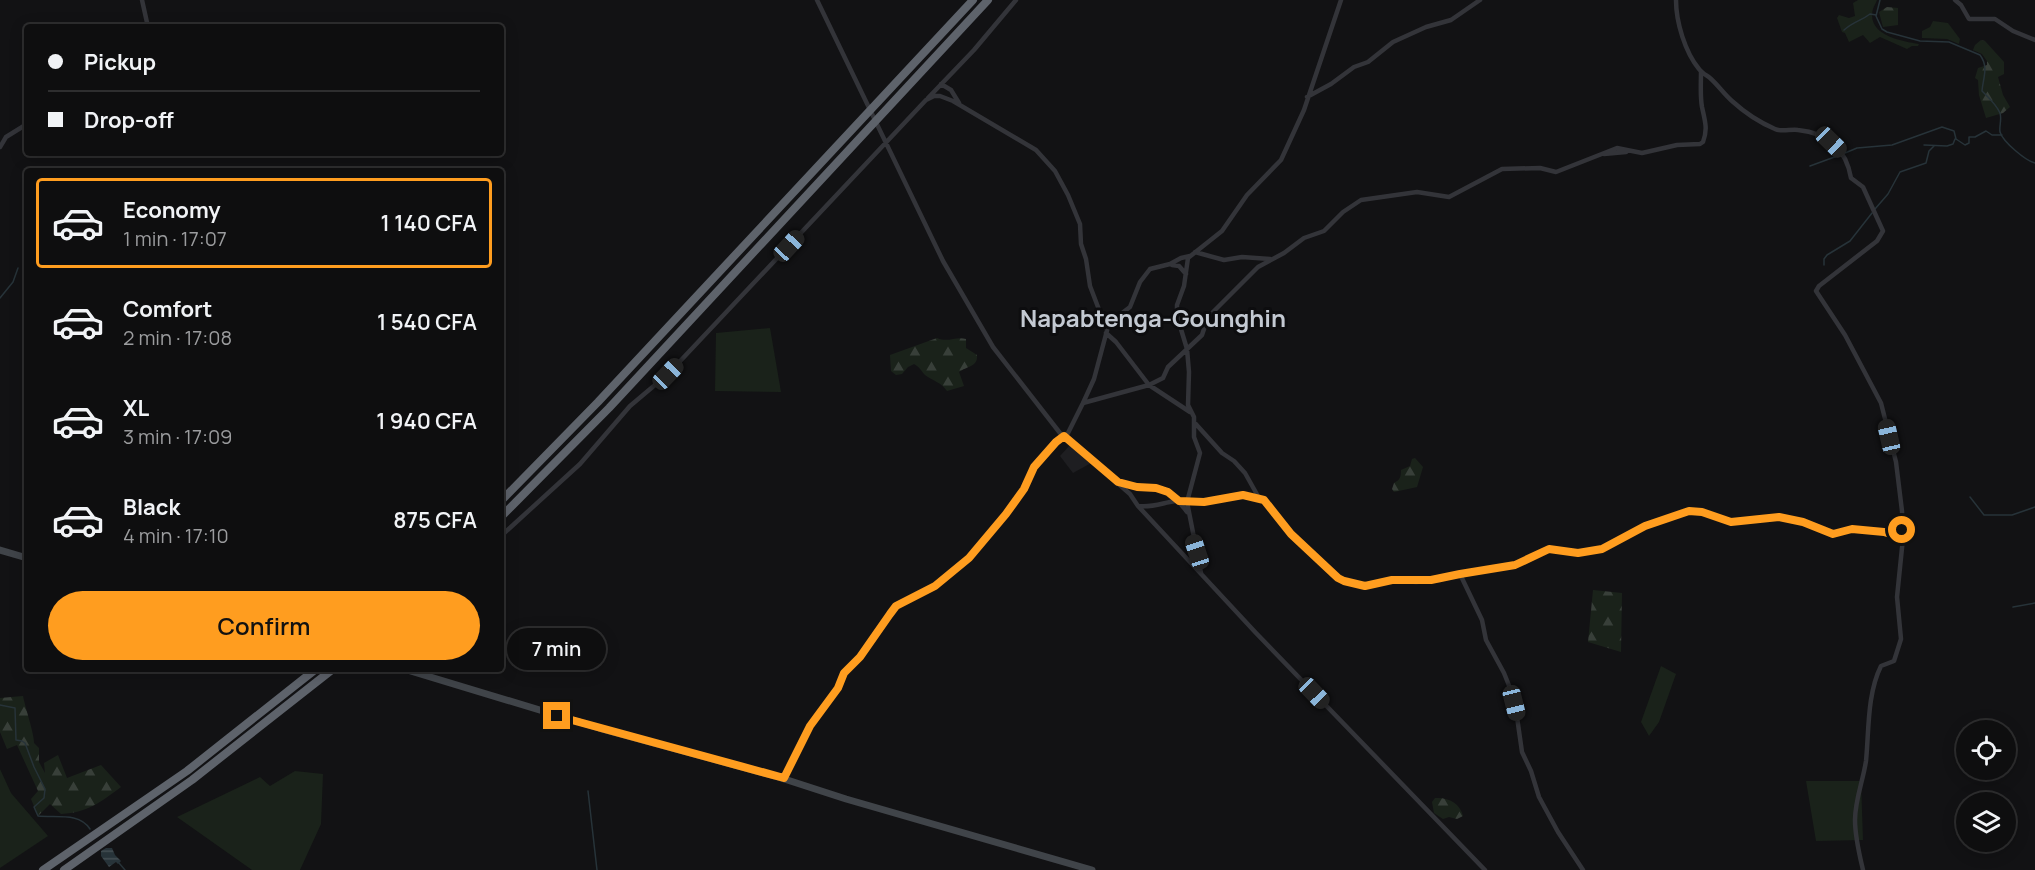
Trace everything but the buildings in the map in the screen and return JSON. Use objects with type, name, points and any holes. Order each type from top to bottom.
[{"type":"highway","points":[[504,498],[598,402],[973,0]]},
{"type":"highway","points":[[504,514],[609,408],[988,0]]},
{"type":"highway","points":[[43,870],[187,771],[312,672]]},
{"type":"highway","points":[[64,870],[192,780],[329,672]]},
{"type":"street","points":[[142,0],[147,24]]},
{"type":"street","points":[[817,0],[944,261],[993,347],[1037,405],[1064,436],[1130,494],[1138,506],[1201,573],[1485,870]]},
{"type":"street","points":[[504,533],[580,464],[630,406],[684,358],[941,84],[1016,0]]},
{"type":"street","points":[[784,778],[810,726],[838,688],[844,673],[860,657],[896,606],[935,586],[969,558],[1024,489],[1034,467],[1056,442],[1068,433],[1094,379],[1106,331],[1130,307],[1146,272],[1190,256],[1222,231],[1247,195],[1281,160],[1304,110],[1341,0]]},
{"type":"street","points":[[1307,98],[1354,67],[1368,62],[1393,42],[1426,27],[1450,20],[1480,0]]},
{"type":"street","points":[[1675,0],[1676,14],[1690,53],[1701,72],[1733,102],[1777,130],[1795,129],[1812,132],[1831,142],[1848,162],[1851,178],[1863,187],[1883,231],[1877,241],[1819,286],[1816,291],[1845,335],[1883,408],[1896,462],[1902,511],[1903,538],[1897,597],[1901,639],[1894,661],[1881,666],[1873,691],[1866,762],[1856,806],[1856,839],[1863,870]]},
{"type":"street","points":[[1955,0],[1970,19],[1995,19],[2013,31],[2035,39]]},
{"type":"street","points":[[1083,403],[1149,385],[1163,378],[1168,367],[1202,335],[1212,313],[1258,267],[1284,253],[1304,238],[1322,232],[1343,212],[1361,200],[1418,192],[1449,197],[1502,169],[1539,168],[1556,172],[1617,148],[1642,153],[1703,142],[1706,122],[1702,108],[1701,72]]},
{"type":"street","points":[[941,84],[951,90],[960,105]]},
{"type":"street","points":[[926,100],[940,96],[960,105],[1036,150],[1058,175],[1080,224],[1081,244],[1090,286],[1097,298],[1106,331],[1149,385],[1190,412]]},
{"type":"street","points":[[0,147],[6,136],[24,126]]},
{"type":"street","points":[[1195,252],[1224,260],[1242,257],[1272,259]]},
{"type":"street","points":[[1190,256],[1177,305],[1177,316],[1187,349],[1190,412],[1194,422],[1222,453],[1234,461],[1245,473],[1259,498]]},
{"type":"street","points":[[1170,264],[1179,266],[1186,274]]},
{"type":"street","points":[[1194,422],[1194,437],[1200,453],[1187,501],[1201,573]]},
{"type":"street","points":[[1118,482],[1168,492],[1179,501],[1188,514]]},
{"type":"street","points":[[1138,506],[1151,508],[1179,501],[1204,502],[1243,495],[1259,498],[1264,500],[1303,546],[1344,581],[1365,586],[1392,580],[1416,582],[1440,579],[1515,565],[1549,549],[1578,553],[1602,549],[1651,524],[1689,511],[1702,512],[1731,522],[1779,517],[1803,522],[1833,534],[1852,529],[1884,532],[1903,538]]},
{"type":"street","points":[[0,550],[24,557]]},
{"type":"street","points":[[1460,574],[1482,620],[1486,640],[1510,688],[1522,752],[1539,797],[1583,870]]},
{"type":"street","points":[[414,672],[599,728],[784,778],[846,799],[1092,870]]},
{"type":"shaded area","points":[[1072,443],[1093,462],[1073,473],[1060,456]]},
{"type":"shaded area","points":[[112,848],[121,861],[118,864],[116,862],[109,867],[101,856],[101,851]]},
{"type":"green space","points":[[1858,0],[1877,0],[1872,18],[1880,31],[1903,41],[1919,44],[1918,46],[1907,49],[1880,37],[1870,43],[1863,35],[1849,42],[1837,18],[1839,15],[1849,18],[1855,16],[1853,3]]},
{"type":"green space","points":[[1887,7],[1898,8],[1898,25],[1883,27],[1879,12]]},
{"type":"green space","points":[[1933,21],[1948,23],[1960,39],[1959,44],[1947,39],[1922,38],[1922,31],[1930,27]]},
{"type":"green space","points":[[1981,40],[1985,41],[2004,62],[2004,74],[1998,77],[2003,95],[2010,107],[2003,113],[1986,118],[1979,95],[1978,80],[1975,78],[1978,68],[1987,65],[1987,61],[1982,54],[1973,50]]},
{"type":"green space","points":[[770,328],[781,392],[715,391],[716,333]]},
{"type":"green space","points":[[937,338],[966,339],[966,348],[977,355],[974,364],[959,372],[964,386],[947,391],[914,364],[902,374],[896,375],[891,371],[890,355]]},
{"type":"green space","points":[[1415,458],[1423,467],[1417,487],[1394,492],[1392,489],[1394,483],[1400,478],[1401,470],[1410,466],[1412,459]]},
{"type":"green space","points":[[1593,590],[1622,593],[1621,652],[1588,642]]},
{"type":"green space","points":[[1661,666],[1676,674],[1659,722],[1649,736],[1641,722]]},
{"type":"green space","points":[[23,696],[34,743],[39,748],[39,762],[45,773],[44,763],[58,755],[67,778],[101,765],[121,787],[86,809],[61,814],[50,804],[38,816],[31,799],[38,791],[17,745],[7,749],[0,732],[0,698]]},
{"type":"green space","points":[[0,769],[11,793],[48,836],[0,868]]},
{"type":"green space","points":[[295,771],[323,774],[321,824],[300,870],[252,870],[177,817],[260,777],[270,786]]},
{"type":"green space","points":[[1806,781],[1861,781],[1863,840],[1816,841]]},
{"type":"green space","points":[[1435,798],[1453,802],[1463,816],[1457,819],[1449,817],[1443,819],[1434,813],[1432,802]]},
{"type":"waterway","points":[[1880,0],[1876,16],[1882,29],[1887,32],[1920,41],[1949,42],[1980,55],[1985,68],[1982,91],[2000,113],[2002,136],[2015,150],[2035,163]]},
{"type":"waterway","points":[[1844,30],[1870,14],[1876,15]]},
{"type":"waterway","points":[[1845,153],[1857,148],[1892,145],[1942,127],[1954,131],[1956,139],[1965,145],[1969,143],[1969,137],[1975,137],[1986,131],[1992,135],[2002,135]]},
{"type":"waterway","points":[[1924,145],[1947,146],[1953,144],[1955,139]]},
{"type":"waterway","points":[[1875,209],[1888,194],[1900,172],[1926,163],[1929,151],[1934,146]]},
{"type":"waterway","points":[[1810,166],[1840,155]]},
{"type":"waterway","points":[[1824,265],[1827,255],[1850,241],[1872,213]]},
{"type":"waterway","points":[[0,298],[13,282],[18,268]]},
{"type":"waterway","points":[[1970,497],[1984,515],[2012,515],[2035,507]]},
{"type":"waterway","points":[[2013,607],[2035,603]]},
{"type":"waterway","points":[[0,705],[15,708],[16,740],[25,743],[45,789],[44,798],[34,807],[38,816],[73,818],[80,820],[90,829]]},
{"type":"waterway","points":[[588,791],[597,870]]},
{"type":"waterway","points":[[119,863],[125,870]]},
{"type":"district","name":"Napabtenga-Gounghin","points":[[1153,317]]},
{"type":"route","points":[[557,716],[784,778],[810,726],[838,688],[844,673],[860,657],[896,606],[935,586],[969,558],[1024,489],[1034,467],[1064,436],[1107,475],[1130,486],[1156,488],[1168,492],[1179,501],[1204,502],[1243,495],[1264,500],[1291,534],[1321,564],[1338,578],[1356,585],[1365,586],[1392,580],[1416,582],[1440,579],[1515,565],[1549,549],[1578,553],[1602,549],[1645,526],[1689,511],[1702,512],[1731,522],[1779,517],[1803,522],[1833,534],[1852,529],[1884,532],[1903,538],[1902,530]]}]
